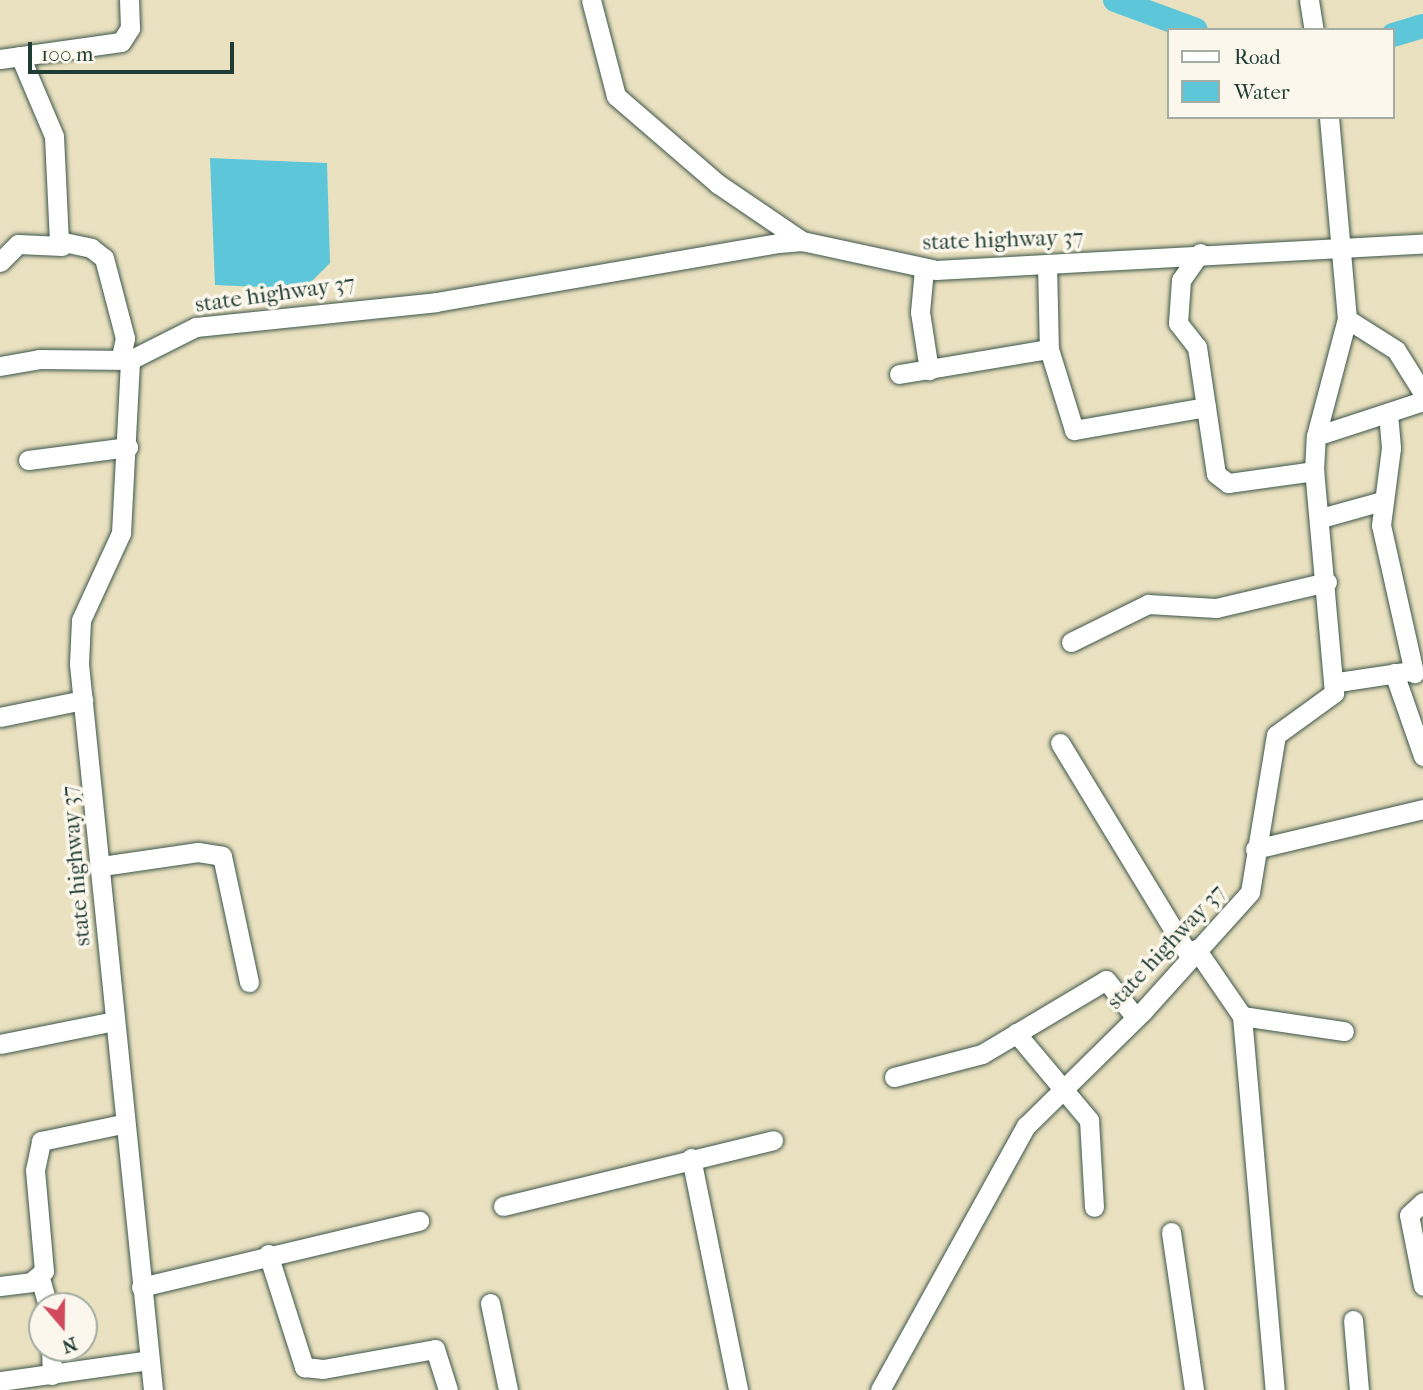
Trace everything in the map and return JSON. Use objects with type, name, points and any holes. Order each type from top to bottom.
[{"type":"street","points":[[0,60],[121,42],[130,28],[129,0]]},
{"type":"street","points":[[591,0],[616,96],[718,184],[802,242]]},
{"type":"street","points":[[1309,0],[1314,28]]},
{"type":"street","points":[[20,56],[54,136],[62,246]]},
{"type":"street","points":[[1329,119],[1343,249],[1347,319],[1316,436],[1314,471],[1338,682],[1394,673],[1419,674],[1382,501],[1391,448],[1388,413]]},
{"type":"street","name":"state highway 37","points":[[153,1390],[122,1124],[102,866],[83,700],[80,620],[121,533],[128,447],[125,358],[196,327],[436,302],[802,242],[924,269],[1047,264],[1200,253],[1423,244]]},
{"type":"street","points":[[0,261],[18,244],[91,248],[104,258],[125,338],[125,358],[0,366]]},
{"type":"street","points":[[1200,253],[1181,280],[1178,323],[1197,347],[1221,480],[1314,471]]},
{"type":"street","points":[[1047,264],[1049,349],[1070,425],[1081,433],[1206,407]]},
{"type":"street","points":[[924,269],[920,312],[929,370]]},
{"type":"street","points":[[1347,319],[1396,350],[1423,393]]},
{"type":"street","points":[[899,374],[1049,349]]},
{"type":"street","points":[[1316,436],[1423,401]]},
{"type":"street","points":[[28,460],[128,447]]},
{"type":"street","points":[[1321,518],[1382,501]]},
{"type":"street","points":[[1071,642],[1148,604],[1216,608],[1327,582]]},
{"type":"street","points":[[1394,673],[1423,757]]},
{"type":"street","name":"state highway 37","points":[[880,1390],[1005,1159],[1064,1087],[1136,1018],[1250,892],[1276,735],[1326,700],[1338,682]]},
{"type":"street","points":[[0,718],[83,700]]},
{"type":"street","points":[[1060,743],[1193,953],[1241,1016],[1275,1390]]},
{"type":"street","points":[[1255,849],[1423,809]]},
{"type":"street","points":[[102,866],[198,852],[222,856],[249,982]]},
{"type":"street","points":[[894,1077],[973,1058],[1106,980],[1136,1018]]},
{"type":"street","points":[[1241,1016],[1344,1031]]},
{"type":"street","points":[[0,1044],[114,1021]]},
{"type":"street","points":[[1016,1033],[1064,1087],[1089,1121],[1094,1207]]},
{"type":"street","points":[[44,1292],[40,1278],[35,1170],[41,1141],[122,1124]]},
{"type":"street","points":[[503,1206],[772,1140]]},
{"type":"street","points":[[691,1158],[738,1390]]},
{"type":"street","points":[[1423,1202],[1409,1216],[1423,1286]]},
{"type":"street","points":[[141,1287],[268,1254],[419,1221]]},
{"type":"street","points":[[1171,1232],[1194,1390]]},
{"type":"street","points":[[268,1254],[304,1367],[323,1369],[435,1349],[448,1390]]},
{"type":"street","points":[[0,1286],[40,1278]]},
{"type":"street","points":[[490,1303],[508,1390]]},
{"type":"street","points":[[1353,1320],[1359,1390]]},
{"type":"street","points":[[0,1381],[149,1360]]},
{"type":"street","points":[[52,1362],[52,1375]]},
{"type":"water","points":[[210,158],[327,163],[330,263],[304,289],[215,285]]},
{"type":"waterway","points":[[1115,0],[1191,28]]},
{"type":"waterway","points":[[1395,34],[1423,26]]}]
